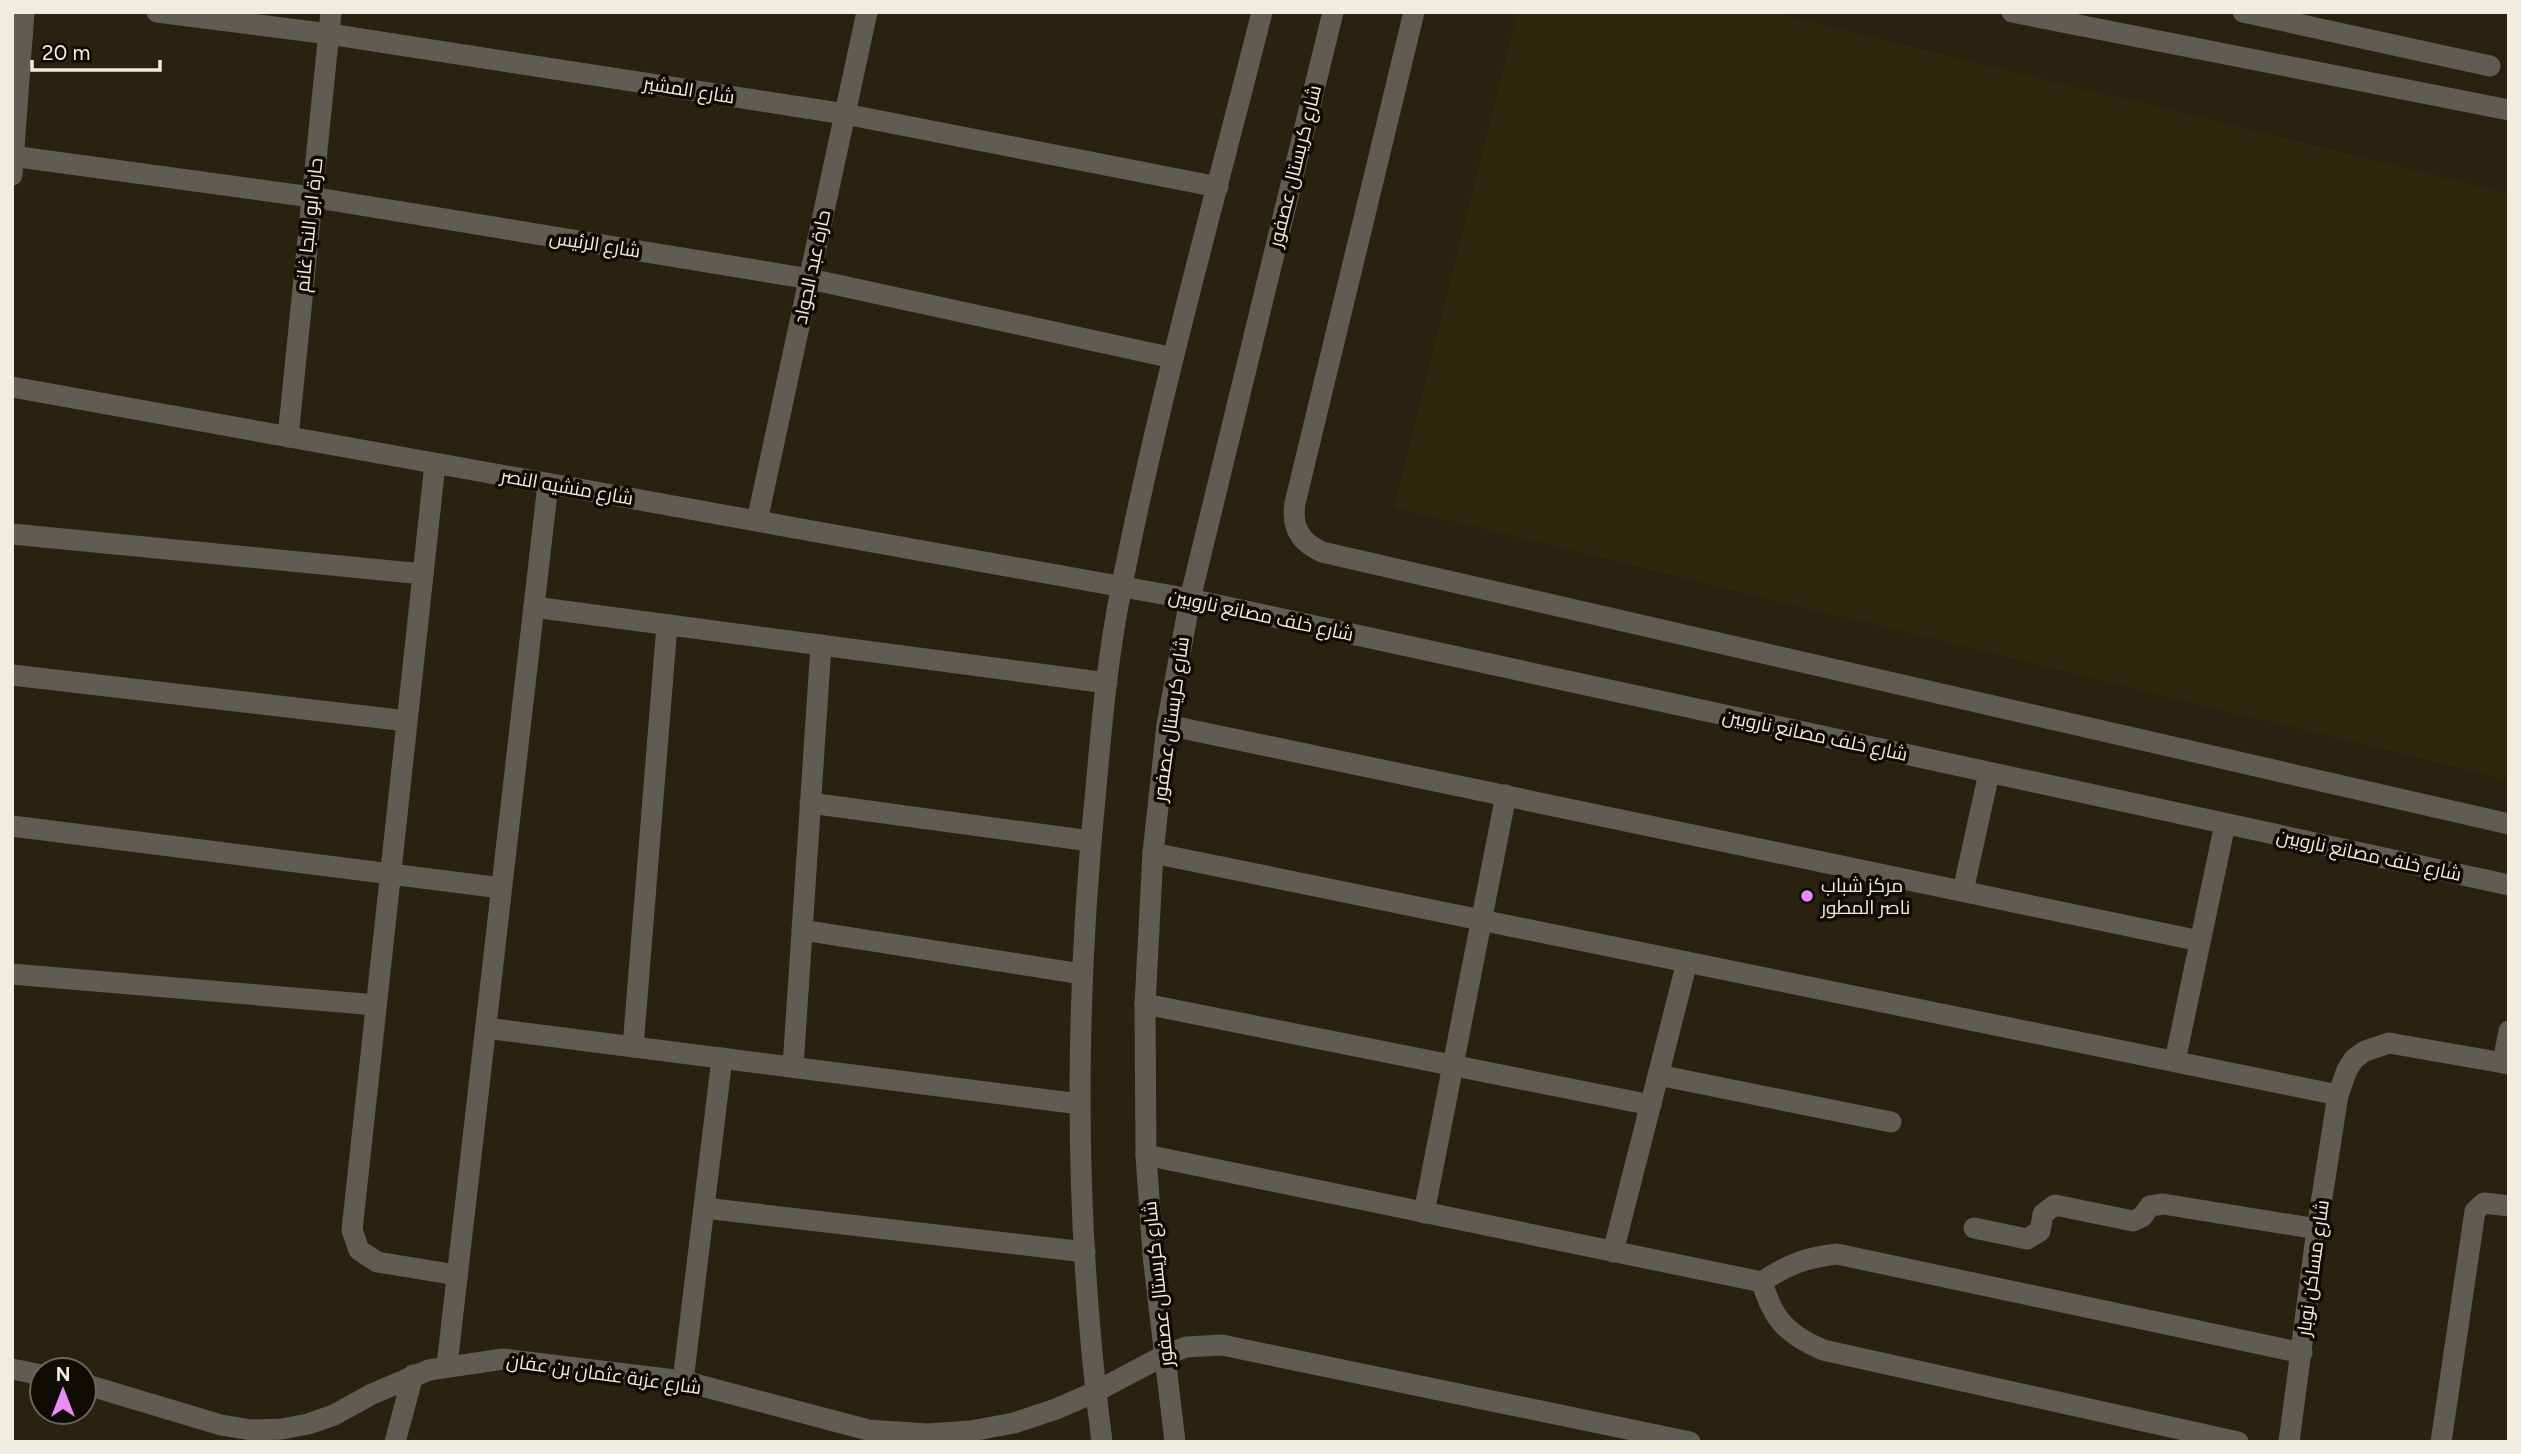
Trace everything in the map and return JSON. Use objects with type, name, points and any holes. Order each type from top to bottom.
[{"type":"street","points":[[13,163],[24,12]]},
{"type":"street","name":"شارع المشير","points":[[157,12],[329,34],[845,114],[1218,187]]},
{"type":"street","name":"حارة ابو النجا غانم","points":[[288,437],[331,12]]},
{"type":"street","name":"حارة عبد الجواد","points":[[757,521],[867,12]]},
{"type":"street","points":[[1102,1442],[1095,1392],[1085,1252],[1080,1104],[1082,974],[1090,841],[1107,683],[1121,587],[1173,358],[1262,12]]},
{"type":"street","name":"شارع كريستال عصفور","points":[[1175,1442],[1153,1255],[1146,1155],[1145,1004],[1153,853],[1167,725],[1190,599],[1333,12]]},
{"type":"street","points":[[1414,12],[1295,503],[1295,527],[1301,538],[1311,547],[1322,552],[2509,824]]},
{"type":"street","points":[[2012,12],[2509,110]]},
{"type":"street","points":[[2243,12],[2284,17],[2490,66]]},
{"type":"street","name":"شارع الرئيس","points":[[13,163],[311,197],[810,279],[1173,358]]},
{"type":"street","name":"شارع منشيه النصر","points":[[12,387],[1121,587]]},
{"type":"street","points":[[435,464],[353,1220],[354,1241],[359,1250],[377,1262],[457,1275]]},
{"type":"street","points":[[447,1365],[548,484]]},
{"type":"street","points":[[12,534],[422,574]]},
{"type":"street","name":"شارع خلف مصانع ناروبين","points":[[1121,587],[1190,599],[2509,885]]},
{"type":"street","points":[[534,607],[1107,683]]},
{"type":"street","points":[[633,1047],[667,625]]},
{"type":"street","points":[[793,1067],[821,645]]},
{"type":"street","points":[[12,675],[407,721]]},
{"type":"street","points":[[1167,725],[2200,941]]},
{"type":"street","points":[[1963,891],[1989,773]]},
{"type":"street","points":[[1424,1213],[1506,795]]},
{"type":"street","points":[[810,803],[1090,841]]},
{"type":"street","points":[[2175,1061],[2225,824]]},
{"type":"street","points":[[12,826],[501,888]]},
{"type":"street","points":[[1153,853],[2338,1095]]},
{"type":"street","points":[[802,930],[1082,974]]},
{"type":"street","points":[[1614,1252],[1687,962]]},
{"type":"street","points":[[12,974],[376,1005]]},
{"type":"street","points":[[1145,1004],[1651,1105]]},
{"type":"street","points":[[486,1028],[1080,1104]]},
{"type":"street","points":[[2506,1064],[2509,1031]]},
{"type":"street","name":"شارع مساكن نوبار","points":[[2289,1442],[2317,1229],[2338,1095],[2347,1070],[2354,1059],[2365,1051],[2389,1043],[2506,1064]]},
{"type":"street","points":[[683,1381],[722,1058]]},
{"type":"street","points":[[1658,1075],[1891,1122]]},
{"type":"street","points":[[1146,1155],[1762,1282],[1796,1262],[1837,1254],[2302,1353]]},
{"type":"street","points":[[2441,1442],[2475,1211],[2484,1203],[2509,1206]]},
{"type":"street","points":[[1974,1228],[2027,1239],[2040,1231],[2043,1214],[2055,1205],[2133,1221],[2142,1217],[2150,1206],[2163,1204],[2317,1229]]},
{"type":"street","points":[[704,1208],[1085,1252]]},
{"type":"street","points":[[1762,1282],[1767,1301],[1777,1318],[1790,1332],[1824,1350],[2238,1442]]},
{"type":"street","name":"شارع عزبة عثمان بن عفان","points":[[98,1388],[220,1425],[280,1436],[334,1415],[413,1375],[447,1365],[503,1359],[683,1381],[868,1430],[926,1438],[1014,1423],[1095,1392],[1165,1355],[1186,1347],[1222,1345],[1690,1442]]},
{"type":"street","points":[[395,1442],[413,1375]]},
{"type":"shaded area","points":[[1517,12],[1769,12],[2509,193],[2509,780],[1394,507]]},
{"type":"place","name":"مركز شباب ناصر المطور","points":[[1807,896]]}]
